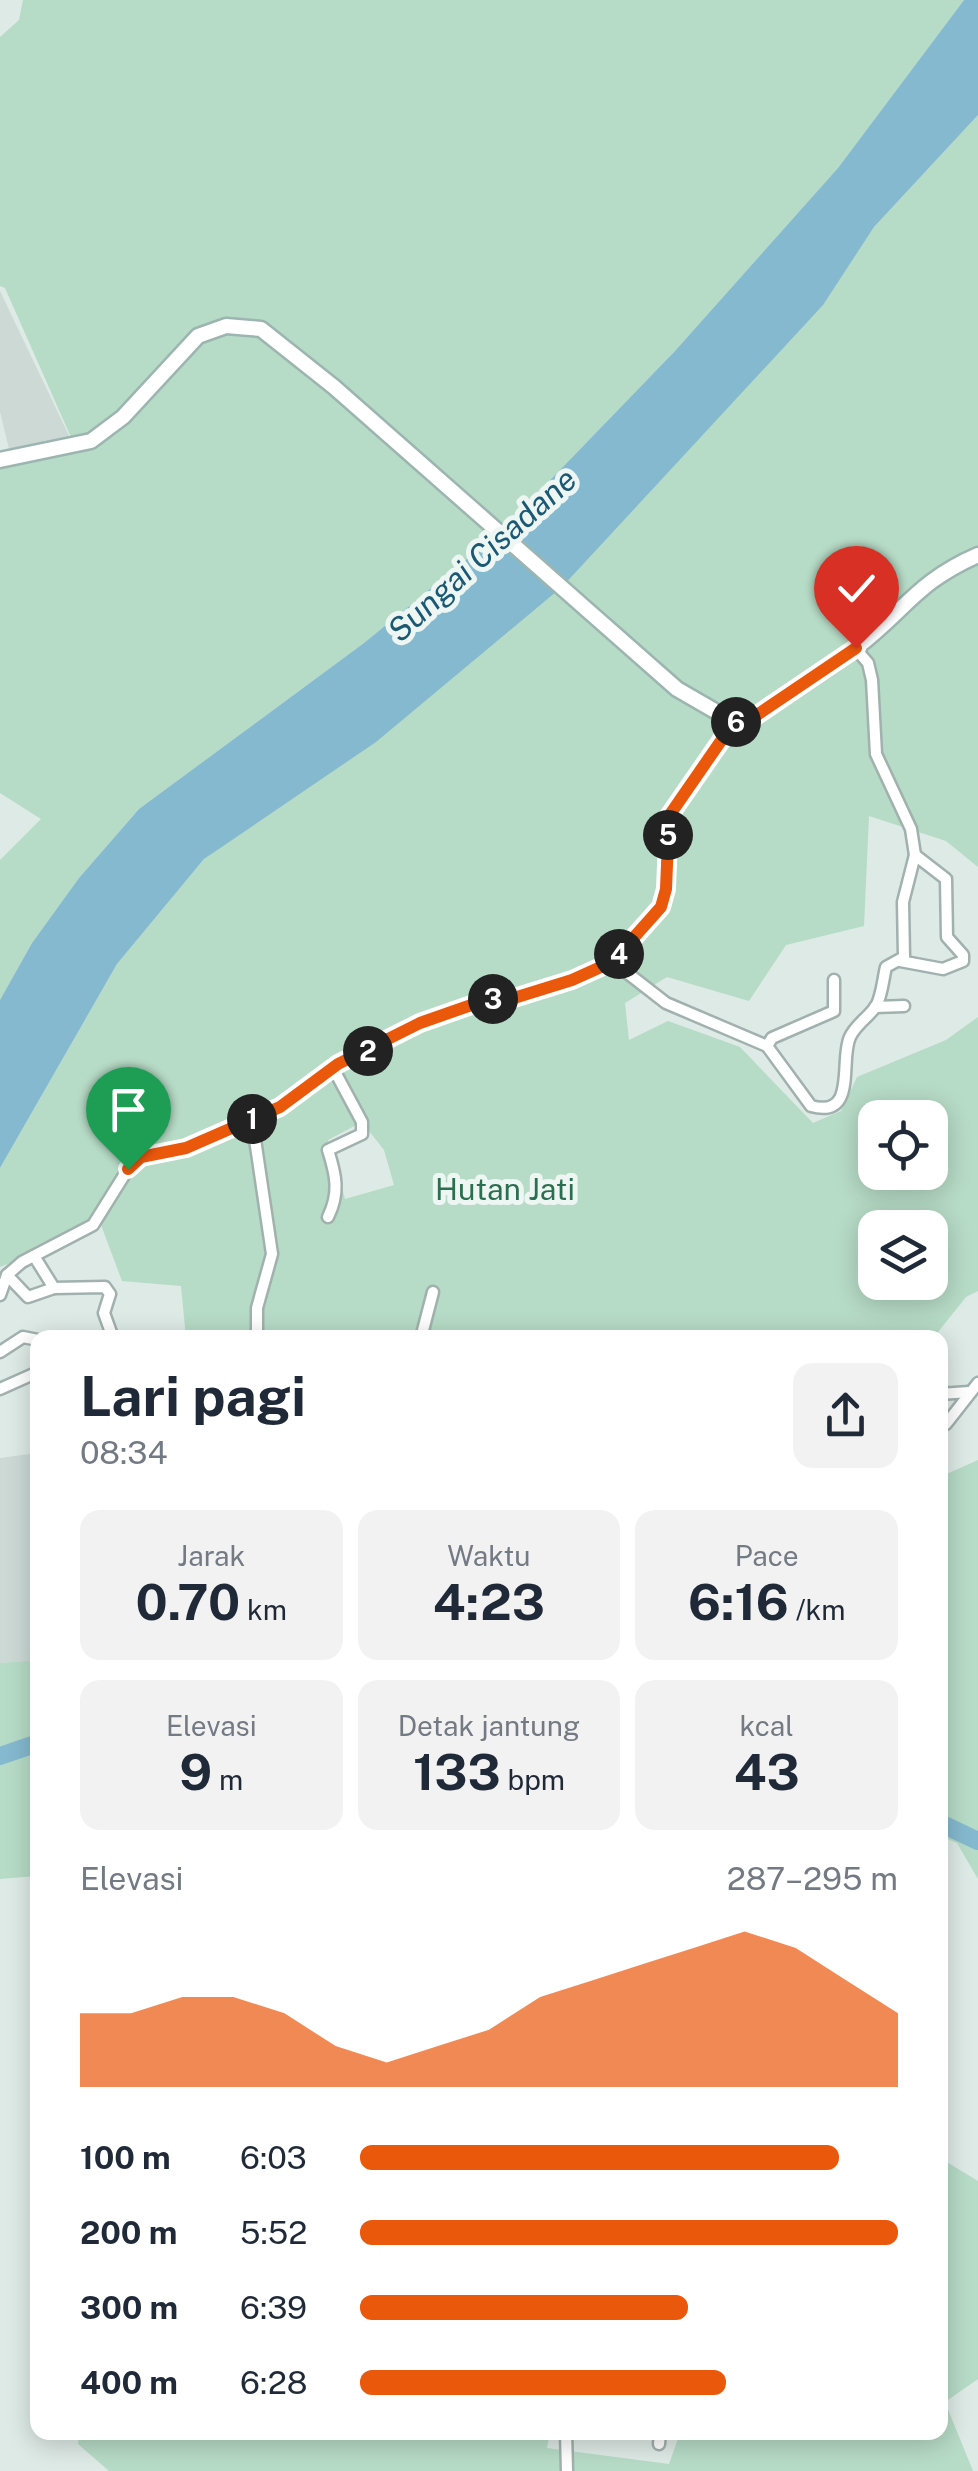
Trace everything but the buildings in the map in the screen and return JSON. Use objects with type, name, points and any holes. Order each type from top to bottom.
[{"type":"main road","points":[[0,460],[91,441],[123,418],[198,336],[212,329],[242,326],[276,338],[677,690],[734,722],[754,717],[856,648],[909,595],[944,570],[978,555]]},
{"type":"street","points":[[856,648],[868,663],[872,680],[876,754],[911,829],[915,855],[904,902],[900,962]]},
{"type":"street","points":[[0,1295],[7,1275],[93,1225],[128,1169],[141,1157],[186,1148],[280,1107],[333,1068],[420,1023],[480,1002],[514,998],[572,980],[612,962],[661,907],[666,889],[669,816],[734,722]]},
{"type":"street","points":[[612,962],[666,1003],[767,1046],[810,1106],[826,1108],[839,1100],[847,1080],[845,1052],[850,1037],[876,1007],[886,967],[900,962],[943,969],[963,961],[963,955],[946,937],[946,879],[915,855]]},
{"type":"street","points":[[767,1046],[772,1038],[834,1011],[834,980]]},
{"type":"street","points":[[876,1007],[904,1006]]},
{"type":"street","points":[[328,1217],[335,1204],[337,1178],[328,1150],[362,1134],[362,1122],[333,1068]]},
{"type":"street","points":[[252,1119],[272,1254],[257,1308],[257,1330]]},
{"type":"street","points":[[34,1256],[54,1288]]},
{"type":"street","points":[[7,1275],[28,1296],[54,1288],[105,1287],[110,1294],[104,1312],[111,1330]]},
{"type":"street","points":[[423,1330],[433,1292]]},
{"type":"street","points":[[0,1352],[24,1337],[30,1338]]},
{"type":"street","points":[[0,1389],[30,1376]]},
{"type":"street","points":[[948,1421],[978,1382]]},
{"type":"street","points":[[948,1393],[969,1392]]},
{"type":"street","points":[[566,2440],[567,2471]]},
{"type":"shaded area","points":[[0,291],[72,442],[10,453],[0,412]]},
{"type":"shaded area","points":[[30,1454],[30,1661],[0,1663],[0,1458]]},
{"type":"green space","points":[[23,0],[964,0],[838,168],[675,351],[501,531],[364,643],[139,809],[79,878],[32,943],[0,1000],[0,860],[41,819],[0,793],[0,466],[78,453],[5,288],[0,286],[0,37],[19,20]]},
{"type":"green space","name":"Hutan Jati","points":[[978,115],[978,867],[946,841],[869,816],[864,926],[786,945],[749,1001],[667,977],[625,1003],[629,1040],[668,1021],[740,1047],[813,1123],[841,1111],[857,1077],[946,1040],[978,1017],[978,1291],[966,1297],[940,1330],[185,1330],[181,1286],[122,1281],[101,1225],[0,1267],[0,1168],[117,964],[204,859],[563,586],[822,305],[874,227]],"holes":[[[362,1122],[384,1150],[394,1185],[345,1199],[328,1140]]]},
{"type":"green space","points":[[978,1460],[978,1879],[957,1843],[948,1839],[948,1473]]},
{"type":"green space","points":[[30,1661],[30,1877],[0,1879],[0,1663]]},
{"type":"green space","points":[[948,2163],[978,2181],[978,2379],[948,2400]]},
{"type":"green space","points":[[948,2409],[973,2471],[109,2471],[78,2444],[78,2440],[548,2440],[547,2448],[669,2464],[678,2440],[948,2440]]},
{"type":"water","name":"Sungai Cisadane","points":[[964,0],[978,0],[978,115],[874,227],[823,305],[563,586],[376,742],[204,859],[117,964],[0,1168],[0,1000],[32,943],[79,878],[139,809],[364,643],[501,531],[675,351],[838,168]]},
{"type":"waterway","points":[[0,1756],[30,1746]]},
{"type":"waterway","points":[[948,1827],[978,1841]]},
{"type":"route","points":[[128,1169],[141,1157],[186,1148],[280,1107],[338,1064],[420,1023],[480,1002],[514,998],[572,980],[612,962],[661,907],[666,889],[669,816],[728,736],[734,722],[754,717],[856,648]]}]
